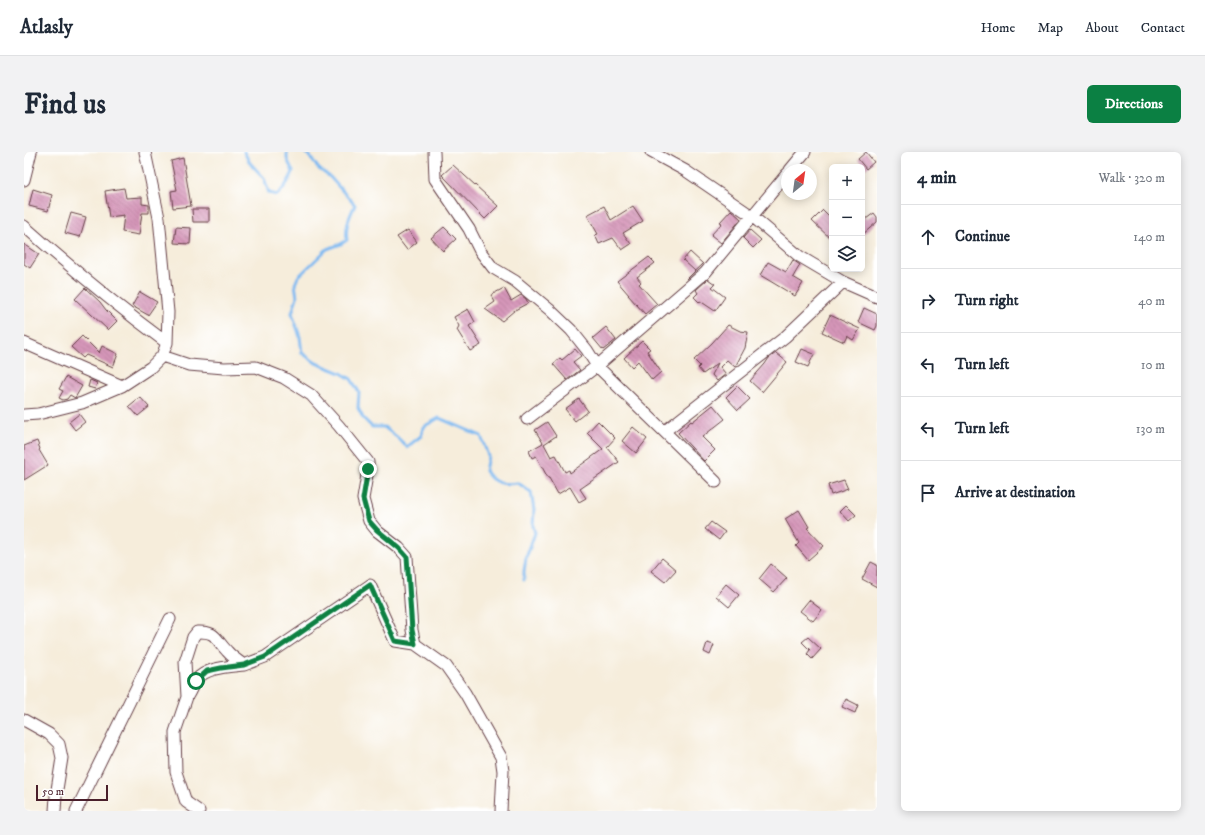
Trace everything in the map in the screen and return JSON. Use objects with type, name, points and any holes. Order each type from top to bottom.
[{"type":"street","points":[[24,180],[31,152]]},
{"type":"street","points":[[24,415],[38,414],[82,403],[122,386],[151,367],[162,356],[167,343],[168,312],[159,218],[145,152]]},
{"type":"street","points":[[434,152],[435,179],[468,229],[480,251],[493,268],[515,281],[550,310],[571,330],[587,350],[597,366],[716,482]]},
{"type":"street","points":[[651,152],[686,171],[752,216],[799,256],[843,282],[877,297]]},
{"type":"street","points":[[795,164],[805,152]]},
{"type":"street","points":[[527,419],[597,366],[705,273],[781,181]]},
{"type":"street","points":[[24,226],[85,280],[128,315],[167,343]]},
{"type":"street","points":[[665,431],[784,337],[843,282]]},
{"type":"street","points":[[24,343],[122,386]]},
{"type":"street","points":[[162,356],[189,365],[224,368],[256,367],[284,378],[312,395],[368,462],[363,499],[369,521],[407,557],[412,630],[415,644]]},
{"type":"street","points":[[199,811],[185,806],[176,772],[175,732],[187,697],[196,681],[207,671],[244,665],[265,657],[370,585],[395,641],[415,644],[446,666],[464,693],[501,757],[503,771],[501,811]]},
{"type":"street","points":[[76,811],[170,619]]},
{"type":"street","points":[[187,697],[185,662],[193,637],[197,632],[207,631],[215,637],[227,652],[244,665]]},
{"type":"street","points":[[24,720],[49,734],[59,744],[62,758],[55,811]]},
{"type":"building","points":[[866,152],[874,162],[866,169],[865,164],[862,164],[858,159]]},
{"type":"building","points":[[183,158],[191,206],[173,208],[171,191],[177,190],[171,161]]},
{"type":"building","points":[[453,165],[498,206],[485,219],[442,175]]},
{"type":"building","points":[[124,188],[126,198],[142,197],[142,204],[149,205],[149,213],[142,213],[139,235],[122,232],[124,215],[109,217],[105,191]]},
{"type":"building","points":[[33,189],[52,195],[48,211],[29,206]]},
{"type":"building","points":[[604,206],[611,220],[633,206],[643,221],[623,233],[631,244],[622,250],[613,238],[599,244],[595,235],[598,234],[587,215]]},
{"type":"building","points":[[192,209],[209,209],[209,222],[193,222]]},
{"type":"building","points":[[731,210],[741,219],[721,243],[711,235]]},
{"type":"building","points":[[823,210],[829,216],[829,237],[812,221]]},
{"type":"building","points":[[71,213],[86,217],[80,237],[65,233]]},
{"type":"building","points":[[874,213],[877,217],[877,222],[865,232],[865,218],[866,219]]},
{"type":"building","points":[[176,227],[191,228],[190,244],[174,243]]},
{"type":"building","points":[[444,227],[456,239],[443,251],[431,238]]},
{"type":"building","points":[[408,230],[417,242],[407,250],[397,237]]},
{"type":"building","points":[[750,230],[761,240],[753,248],[743,238]]},
{"type":"building","points":[[24,244],[39,254],[30,268],[24,264]]},
{"type":"building","points":[[690,252],[703,264],[685,281],[695,271],[683,260]]},
{"type":"building","points":[[649,257],[655,263],[637,277],[641,282],[639,284],[657,304],[645,314],[617,281]]},
{"type":"building","points":[[793,260],[800,265],[793,277],[803,283],[795,296],[760,275],[768,262],[786,272]]},
{"type":"building","points":[[708,279],[715,284],[712,287],[725,297],[715,311],[700,301],[699,302],[694,297],[698,293],[696,290]]},
{"type":"building","points":[[85,288],[117,321],[108,330],[75,299]]},
{"type":"building","points":[[504,288],[511,301],[521,295],[528,303],[515,310],[502,321],[485,309],[495,302],[491,295]]},
{"type":"building","points":[[140,292],[157,302],[148,315],[132,306]]},
{"type":"building","points":[[864,308],[877,314],[877,326],[875,330],[858,322]]},
{"type":"building","points":[[468,309],[475,322],[469,326],[481,345],[470,351],[457,330],[459,326],[454,317]]},
{"type":"building","points":[[830,315],[860,329],[853,340],[847,336],[844,342],[822,332]]},
{"type":"building","points":[[728,325],[740,331],[748,332],[745,348],[735,367],[727,360],[720,367],[726,374],[717,381],[712,375],[718,363],[703,374],[698,368],[700,366],[694,360]]},
{"type":"building","points":[[606,327],[616,340],[603,350],[593,338]]},
{"type":"building","points":[[82,336],[99,353],[102,346],[118,354],[113,367],[86,355],[83,358],[71,347]]},
{"type":"building","points":[[642,341],[650,349],[647,351],[661,372],[652,380],[638,361],[632,367],[624,358]]},
{"type":"building","points":[[575,349],[581,356],[573,362],[580,370],[567,380],[553,364],[560,358],[562,360]]},
{"type":"building","points":[[802,349],[814,354],[808,367],[796,362]]},
{"type":"building","points":[[776,353],[787,362],[762,392],[750,381],[769,358]]},
{"type":"building","points":[[66,377],[82,386],[75,398],[70,395],[67,399],[63,400],[59,398],[63,391],[59,389]]},
{"type":"building","points":[[90,380],[97,383],[95,389],[88,387]]},
{"type":"building","points":[[737,386],[750,399],[738,410],[726,397]]},
{"type":"building","points":[[140,397],[149,407],[138,416],[129,406]]},
{"type":"building","points":[[579,399],[588,411],[575,421],[565,409]]},
{"type":"building","points":[[713,405],[725,419],[702,437],[715,450],[704,461],[678,433],[691,421],[692,422]]},
{"type":"building","points":[[79,414],[85,422],[75,430],[69,422]]},
{"type":"building","points":[[598,421],[615,438],[607,447],[619,462],[580,489],[586,498],[579,502],[570,487],[558,494],[536,456],[532,458],[529,451],[543,443],[535,430],[547,422],[556,436],[544,444],[551,457],[556,455],[565,472],[569,470],[570,473],[603,449],[587,433]]},
{"type":"building","points":[[633,427],[647,439],[636,453],[622,441]]},
{"type":"building","points":[[37,441],[39,450],[48,465],[24,480],[24,446]]},
{"type":"building","points":[[844,480],[848,489],[831,495],[828,485]]},
{"type":"building","points":[[846,505],[856,515],[849,521],[840,511]]},
{"type":"building","points":[[799,510],[809,527],[807,528],[824,546],[808,560],[796,546],[799,543],[785,519]]},
{"type":"building","points":[[711,522],[725,532],[719,540],[705,529]]},
{"type":"building","points":[[662,558],[676,570],[665,582],[651,571]]},
{"type":"building","points":[[871,562],[877,565],[877,587],[862,579]]},
{"type":"building","points":[[771,564],[787,578],[774,592],[759,579]]},
{"type":"building","points":[[726,584],[739,595],[729,607],[716,596]]},
{"type":"building","points":[[809,600],[822,610],[813,621],[800,611]]},
{"type":"building","points":[[808,637],[821,649],[812,659],[807,654],[810,650],[802,642]]},
{"type":"building","points":[[707,643],[714,645],[710,655],[704,652]]},
{"type":"building","points":[[846,699],[858,705],[855,713],[842,707]]},
{"type":"waterway","points":[[244,152],[250,163],[264,178],[269,193],[277,195],[282,190],[293,172],[287,159],[287,152]]},
{"type":"waterway","points":[[306,152],[319,169],[330,177],[355,205],[348,222],[347,240],[327,249],[298,277],[295,284],[297,297],[292,313],[300,337],[302,353],[316,363],[341,373],[351,379],[359,392],[358,408],[363,418],[372,427],[384,427],[407,447],[421,436],[423,427],[439,418],[481,436],[488,456],[485,471],[488,475],[499,483],[518,483],[531,492],[534,510],[533,526],[535,533],[526,558],[524,580]]},
{"type":"route","points":[[196,681],[207,671],[244,665],[265,657],[370,585],[395,641],[415,644],[412,630],[407,557],[369,521],[363,499],[368,469]]}]
